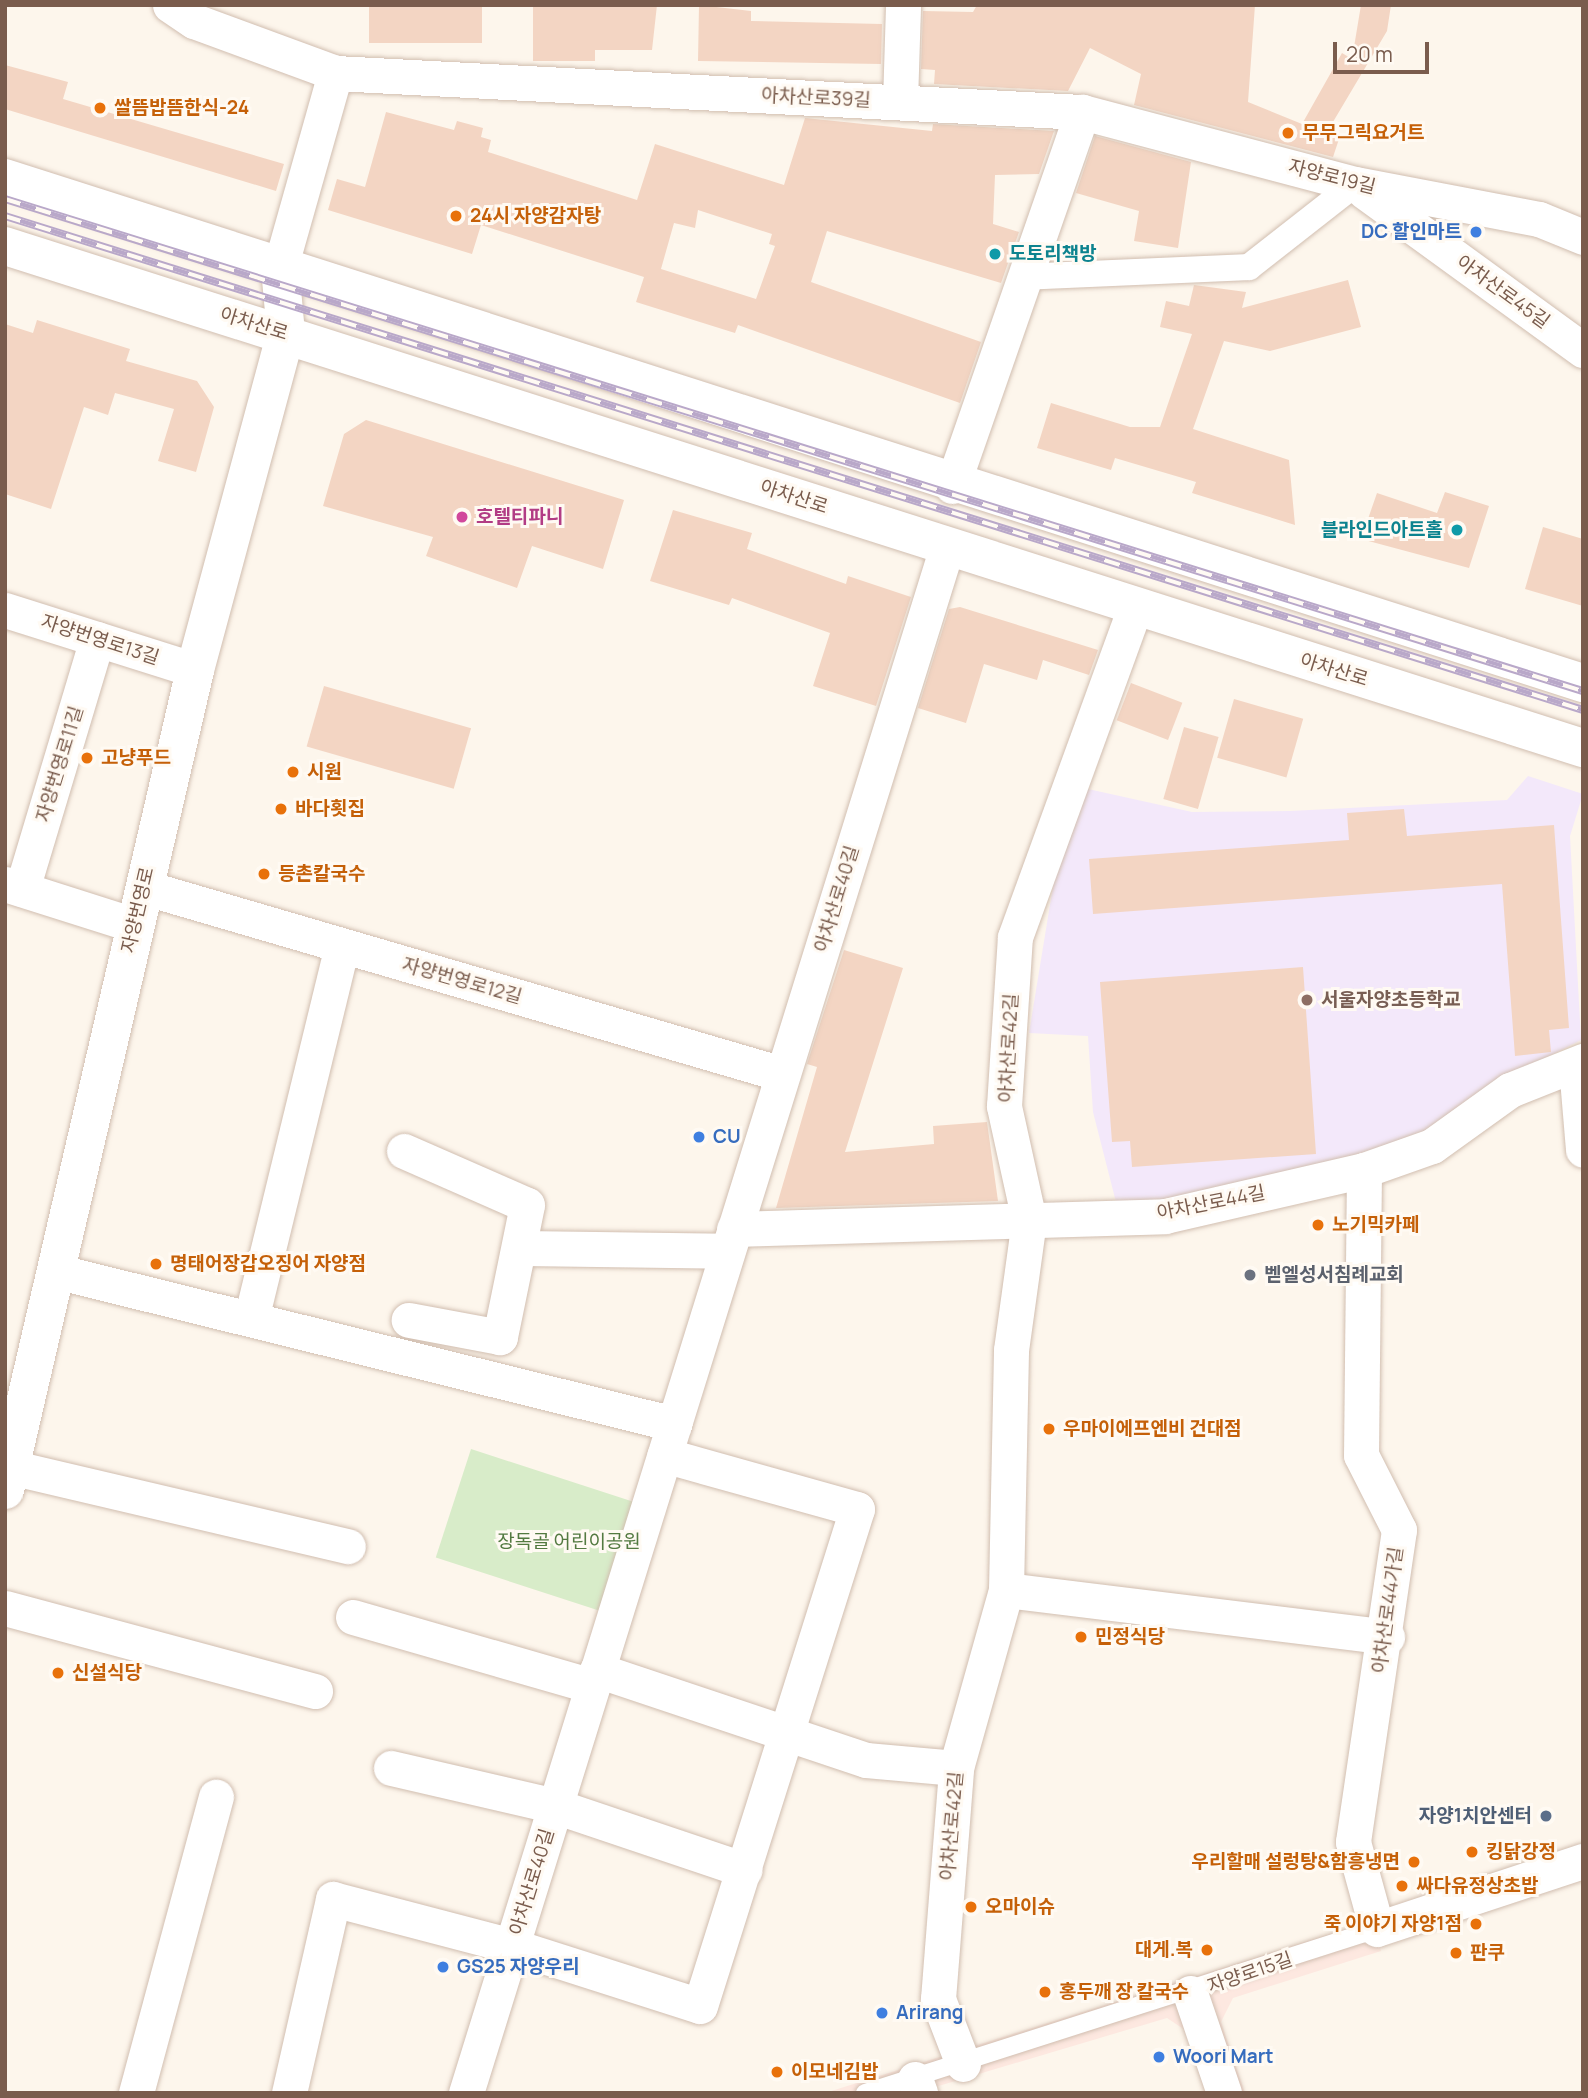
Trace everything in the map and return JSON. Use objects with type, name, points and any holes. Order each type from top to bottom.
[{"type":"main road","points":[[5,178],[953,486],[1583,683]]},
{"type":"main road","name":"아차산로","points":[[5,246],[1135,608],[1583,748]]},
{"type":"main road","points":[[280,268],[286,334]]},
{"type":"main road","name":"자양번영로","points":[[8,1479],[16,1394],[55,1271],[195,670],[286,334]]},
{"type":"street","name":"아차산로39길","points":[[170,5],[335,73],[1082,112]]},
{"type":"street","points":[[900,102],[903,5]]},
{"type":"street","points":[[280,268],[335,73]]},
{"type":"street","points":[[953,486],[1022,277],[1082,112]]},
{"type":"street","name":"자양로19길","points":[[1082,112],[1356,184],[1539,219],[1583,237]]},
{"type":"street","points":[[1022,277],[1250,267],[1356,184]]},
{"type":"street","name":"아차산로45길","points":[[1356,184],[1583,350]]},
{"type":"street","name":"아차산로40길","points":[[466,2093],[947,547]]},
{"type":"street","name":"아차산로42길","points":[[963,2064],[938,1999],[956,1768],[1006,1590],[1011,1350],[1029,1220],[1004,1106],[1015,937],[1135,608]]},
{"type":"street","name":"자양번영로13길","points":[[5,610],[195,670]]},
{"type":"street","name":"자양번영로11길","points":[[97,639],[14,887],[134,925]]},
{"type":"street","name":"자양번영로12길","points":[[143,887],[782,1074]]},
{"type":"street","points":[[251,1319],[342,946]]},
{"type":"street","name":"아차산로44길","points":[[730,1240],[1029,1220],[1165,1216],[1364,1170],[1432,1146],[1510,1090],[1580,1063],[1583,1150]]},
{"type":"street","points":[[404,1152],[527,1205],[521,1248],[500,1337],[409,1320]]},
{"type":"street","name":"아차산로44가길","points":[[1364,1170],[1361,1455],[1399,1530],[1387,1637],[1353,1842],[1377,1929]]},
{"type":"street","points":[[521,1248],[730,1240]]},
{"type":"street","points":[[55,1271],[251,1319],[669,1439],[857,1509],[790,1734],[700,2006],[512,1946],[333,1899],[289,2093]]},
{"type":"street","points":[[8,1479],[348,1546]]},
{"type":"street","points":[[1006,1590],[1387,1637]]},
{"type":"street","points":[[5,1608],[315,1691]]},
{"type":"street","points":[[353,1617],[595,1678],[790,1734],[866,1760],[956,1768]]},
{"type":"street","points":[[391,1768],[555,1805],[745,1870]]},
{"type":"street","points":[[136,2093],[216,1797]]},
{"type":"street","name":"자양로15길","points":[[1377,1929],[1583,1861]]},
{"type":"street","points":[[1190,1993],[1224,2093]]},
{"type":"lane","name":"자양로15길","points":[[866,2093],[917,2086],[963,2064],[1190,1993],[1377,1929]]},
{"type":"shaded area","name":"서울자양초등학교","points":[[1528,776],[1583,794],[1570,836],[1581,1040],[1483,1090],[1426,1139],[1206,1195],[1117,1206],[1093,1112],[1088,1036],[1029,1033],[1056,868],[1088,789],[1192,812],[1290,811],[1507,800]]},
{"type":"shaded area","points":[[1372,1921],[1381,1951],[1233,1998],[1221,2022],[1245,2093],[1212,2093],[1191,2034],[1167,2018],[915,2093],[825,2093]]},
{"type":"green space","name":"장독골 어린이공원","points":[[471,1449],[648,1506],[613,1615],[436,1557]]},
{"type":"building","points":[[369,5],[482,5],[482,43],[369,43]]},
{"type":"building","points":[[533,5],[657,5],[652,50],[595,50],[595,61],[533,61]]},
{"type":"building","points":[[699,5],[751,11],[751,21],[882,24],[881,64],[698,61]]},
{"type":"building","points":[[977,5],[1255,5],[1248,102],[1302,124],[1342,53],[1352,59],[1361,5],[1391,5],[1387,31],[1327,132],[1340,136],[1333,157],[1134,105],[1141,74],[1090,48],[1068,91],[934,84],[935,70],[921,69],[923,11],[973,12]]},
{"type":"building","points":[[5,65],[68,82],[63,99],[284,164],[276,191],[5,109]]},
{"type":"building","points":[[386,112],[454,130],[457,121],[483,128],[481,137],[491,140],[488,152],[637,200],[655,144],[784,185],[805,118],[932,131],[933,124],[1054,131],[1039,174],[995,175],[993,224],[1019,232],[1001,283],[827,231],[811,282],[981,342],[960,403],[738,325],[735,333],[636,302],[644,277],[481,225],[472,254],[328,210],[337,179],[365,187]],"holes":[[[698,210],[772,234],[769,244],[775,246],[756,299],[661,269],[674,223],[695,228]]]},
{"type":"building","points":[[1095,136],[1191,162],[1178,248],[1134,241],[1139,211],[1076,193]]},
{"type":"building","points":[[1348,280],[1361,327],[1270,351],[1224,341],[1193,429],[1289,460],[1295,525],[1192,493],[1196,482],[1115,458],[1111,470],[1037,448],[1051,403],[1130,427],[1160,427],[1192,334],[1160,327],[1166,301],[1189,306],[1194,285],[1246,292],[1242,308]]},
{"type":"building","points":[[37,320],[130,349],[126,361],[197,381],[214,407],[196,472],[158,461],[174,409],[115,393],[108,415],[84,407],[51,509],[5,494],[5,324],[33,333]]},
{"type":"building","points":[[366,420],[624,500],[603,569],[532,546],[517,588],[426,556],[433,537],[323,506],[344,434]]},
{"type":"building","points":[[1445,492],[1489,506],[1469,568],[1361,539],[1377,493],[1437,513]]},
{"type":"building","points":[[673,510],[752,533],[747,549],[846,584],[848,576],[911,597],[876,706],[813,686],[830,633],[732,598],[729,605],[650,581]]},
{"type":"building","points":[[1543,527],[1583,539],[1583,606],[1525,589]]},
{"type":"building","points":[[960,607],[1098,650],[1089,675],[1043,660],[1037,680],[984,664],[966,723],[918,708],[949,609]]},
{"type":"building","points":[[1131,683],[1182,703],[1168,740],[1117,720]]},
{"type":"building","points":[[324,686],[471,728],[454,789],[307,747]]},
{"type":"building","points":[[1234,699],[1303,719],[1286,777],[1217,758]]},
{"type":"building","points":[[1184,727],[1219,737],[1198,809],[1163,799]]},
{"type":"building","points":[[1404,809],[1407,836],[1554,825],[1569,1028],[1549,1030],[1551,1052],[1515,1056],[1502,884],[1093,914],[1089,859],[1349,840],[1347,813]]},
{"type":"building","points":[[844,950],[903,968],[845,1152],[934,1144],[933,1126],[987,1122],[998,1201],[776,1208],[817,1067],[807,1064]]},
{"type":"building","points":[[1303,967],[1316,1154],[1132,1167],[1130,1141],[1112,1142],[1100,982]]},
{"type":"railway","points":[[5,199],[1583,691]]},
{"type":"railway","points":[[5,216],[1583,710]]},
{"type":"place","name":"쌀뜸밥뜸한식-24","points":[[100,108]]},
{"type":"place","name":"무무그릭요거트","points":[[1288,133]]},
{"type":"place","name":"24시 자양감자탕","points":[[456,216]]},
{"type":"place","name":"DC 할인마트","points":[[1476,232]]},
{"type":"place","name":"도토리책방","points":[[995,254]]},
{"type":"place","name":"호텔티파니","points":[[462,517]]},
{"type":"place","name":"블라인드아트홀","points":[[1457,530]]},
{"type":"place","name":"고냥푸드","points":[[87,758]]},
{"type":"place","name":"시원","points":[[293,772]]},
{"type":"place","name":"바다횟집","points":[[281,809]]},
{"type":"place","name":"등촌칼국수","points":[[264,874]]},
{"type":"place","name":"서울자양초등학교","points":[[1307,1000]]},
{"type":"place","name":"CU","points":[[699,1137]]},
{"type":"place","name":"노기믹카페","points":[[1318,1225]]},
{"type":"place","name":"명태어장갑오징어 자양점","points":[[156,1264]]},
{"type":"place","name":"벧엘성서침례교회","points":[[1250,1275]]},
{"type":"place","name":"우마이에프엔비 건대점","points":[[1049,1429]]},
{"type":"place","name":"민정식당","points":[[1081,1637]]},
{"type":"place","name":"신설식당","points":[[58,1673]]},
{"type":"place","name":"자양1치안센터","points":[[1546,1816]]},
{"type":"place","name":"킹닭강정","points":[[1472,1852]]},
{"type":"place","name":"우리할매 설렁탕&함흥냉면","points":[[1414,1862]]},
{"type":"place","name":"싸다유정상초밥","points":[[1402,1886]]},
{"type":"place","name":"오마이슈","points":[[971,1907]]},
{"type":"place","name":"죽 이야기 자양1점","points":[[1476,1924]]},
{"type":"place","name":"대게.복","points":[[1207,1950]]},
{"type":"place","name":"판쿠","points":[[1456,1953]]},
{"type":"place","name":"GS25 자양우리","points":[[443,1967]]},
{"type":"place","name":"홍두깨 장 칼국수","points":[[1045,1992]]},
{"type":"place","name":"Arirang","points":[[882,2013]]},
{"type":"place","name":"Woori Mart","points":[[1159,2057]]},
{"type":"place","name":"이모네김밥","points":[[777,2072]]}]
